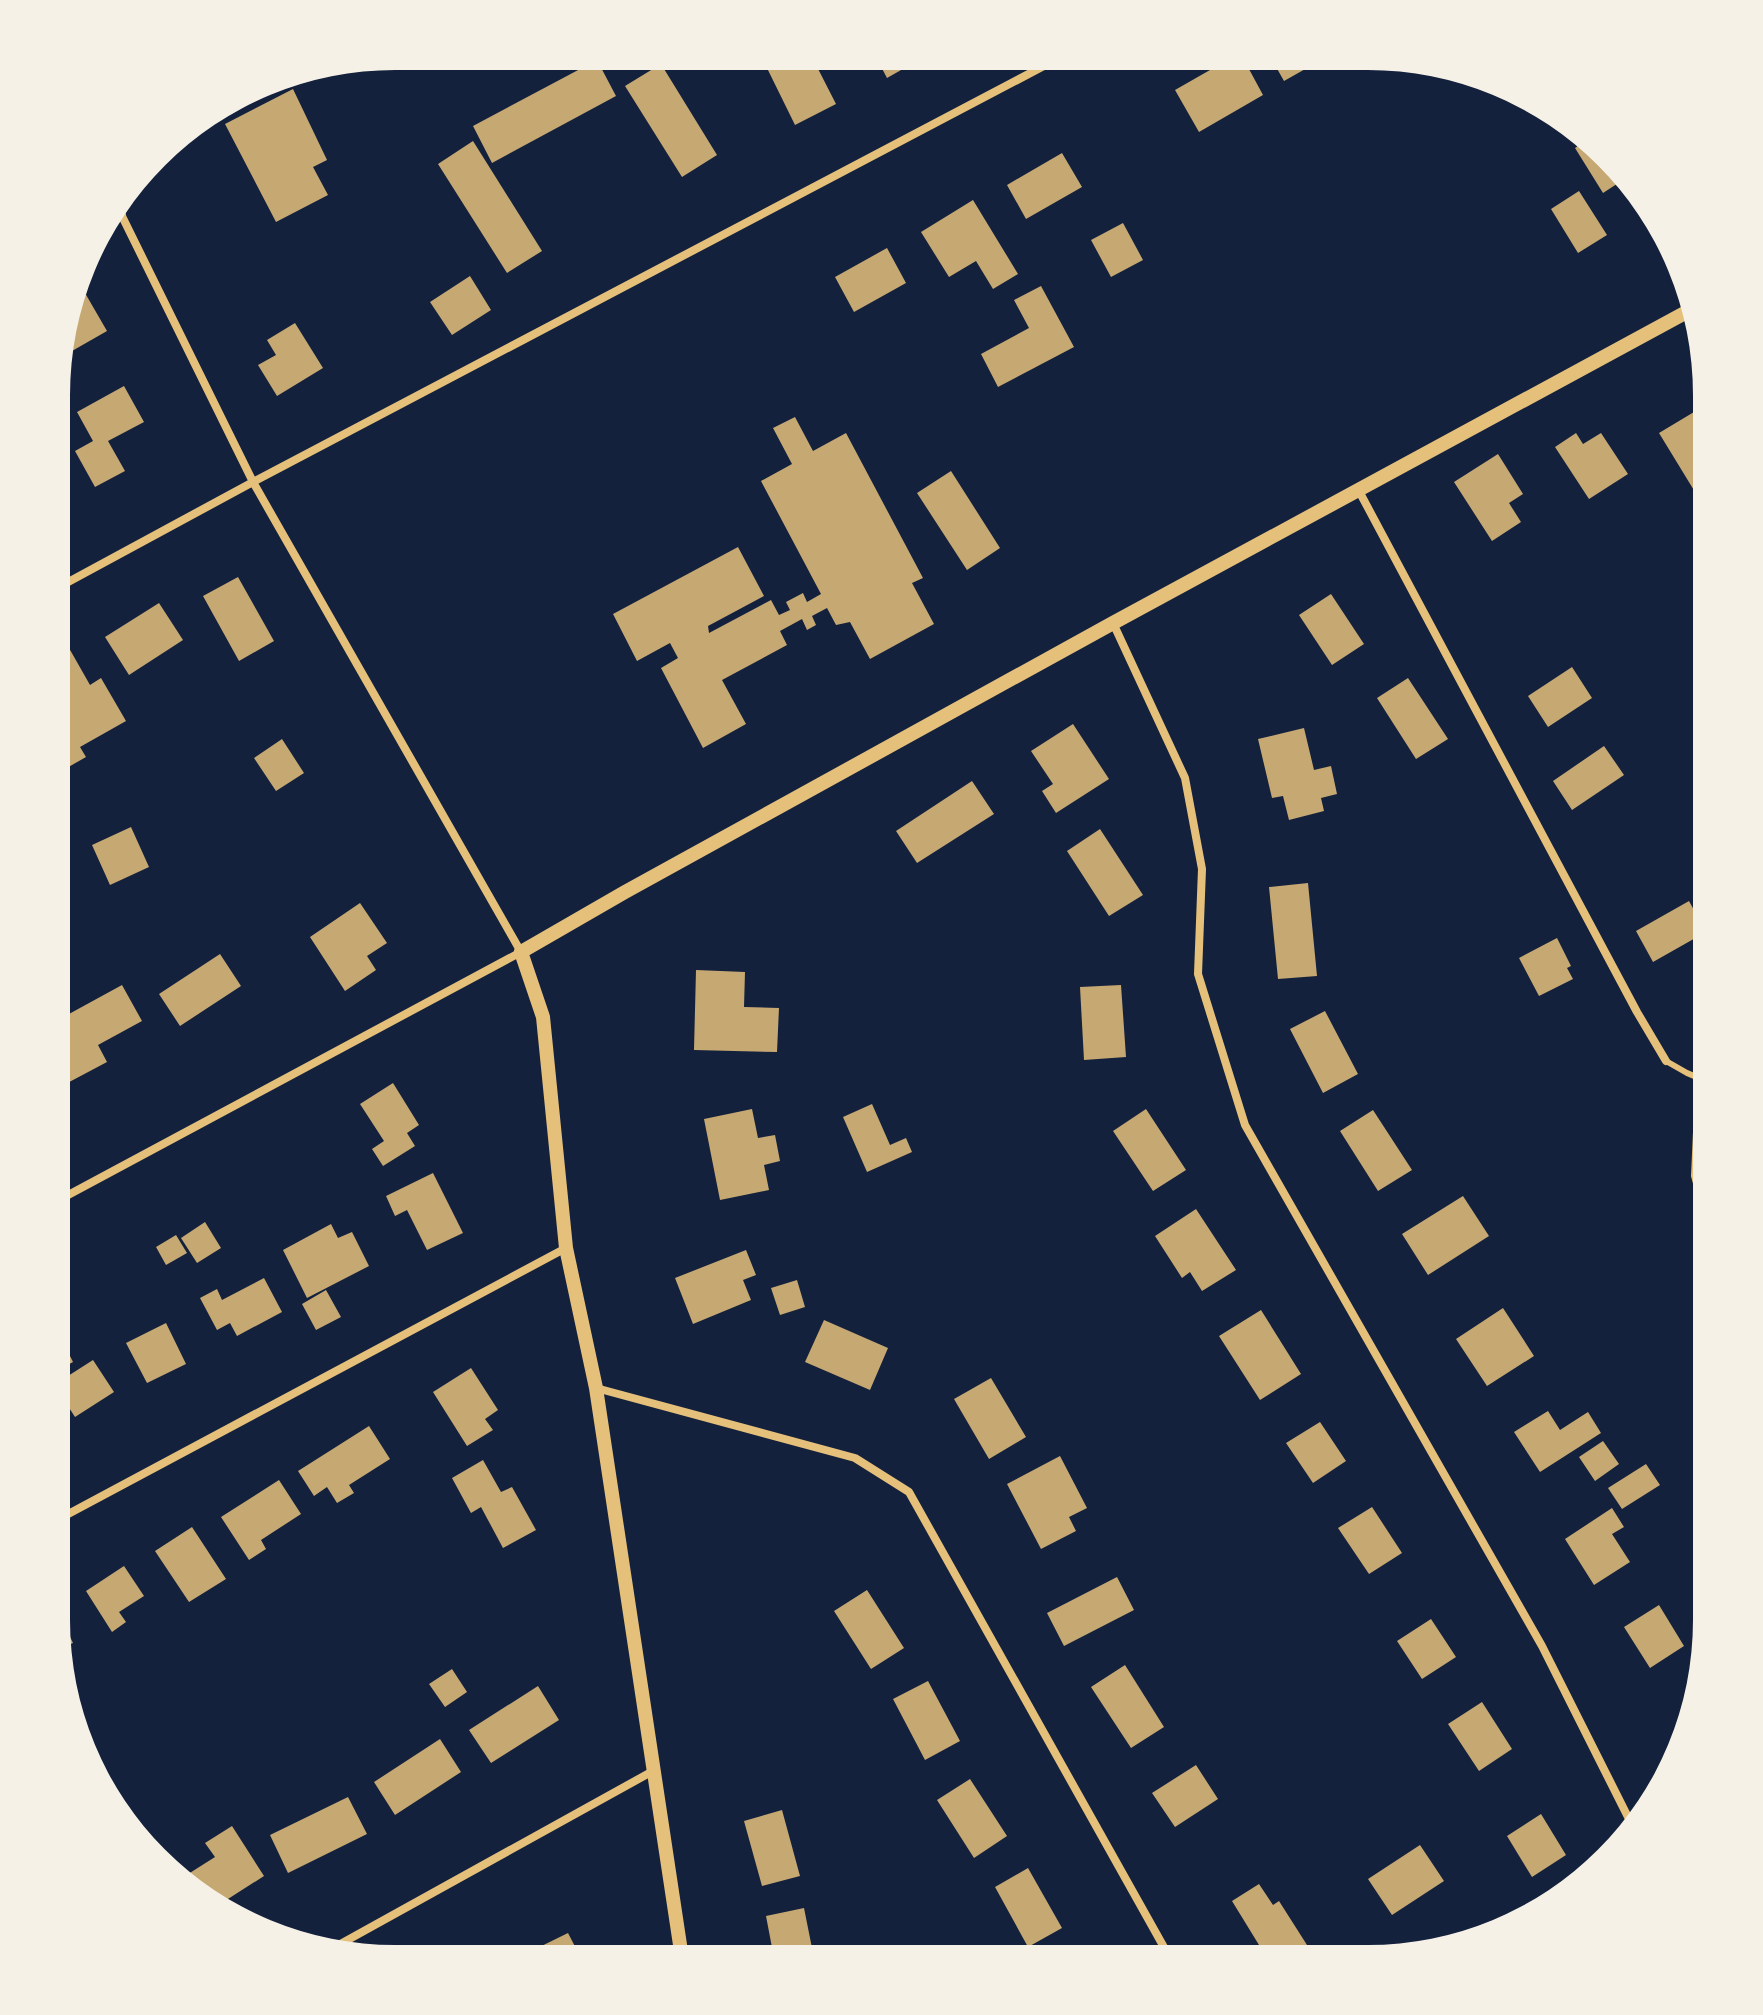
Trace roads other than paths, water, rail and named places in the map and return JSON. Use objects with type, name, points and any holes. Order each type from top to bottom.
[{"type":"street","points":[[70,581],[1036,70]]},
{"type":"street","points":[[123,217],[253,482],[521,952],[543,1017],[566,1248],[596,1388],[680,1945]]},
{"type":"street","points":[[70,1194],[521,952],[1113,623],[1683,314]]},
{"type":"street","points":[[1359,491],[1666,1061]]},
{"type":"street","points":[[1113,623],[1185,778],[1202,869],[1198,974],[1245,1125],[1542,1646],[1627,1816]]},
{"type":"street","points":[[70,1513],[566,1248]]},
{"type":"street","points":[[596,1388],[855,1458],[909,1492],[1163,1945]]},
{"type":"street","points":[[346,1941],[653,1771]]},
{"type":"lane","points":[[1666,1061],[1693,1076]]}]
